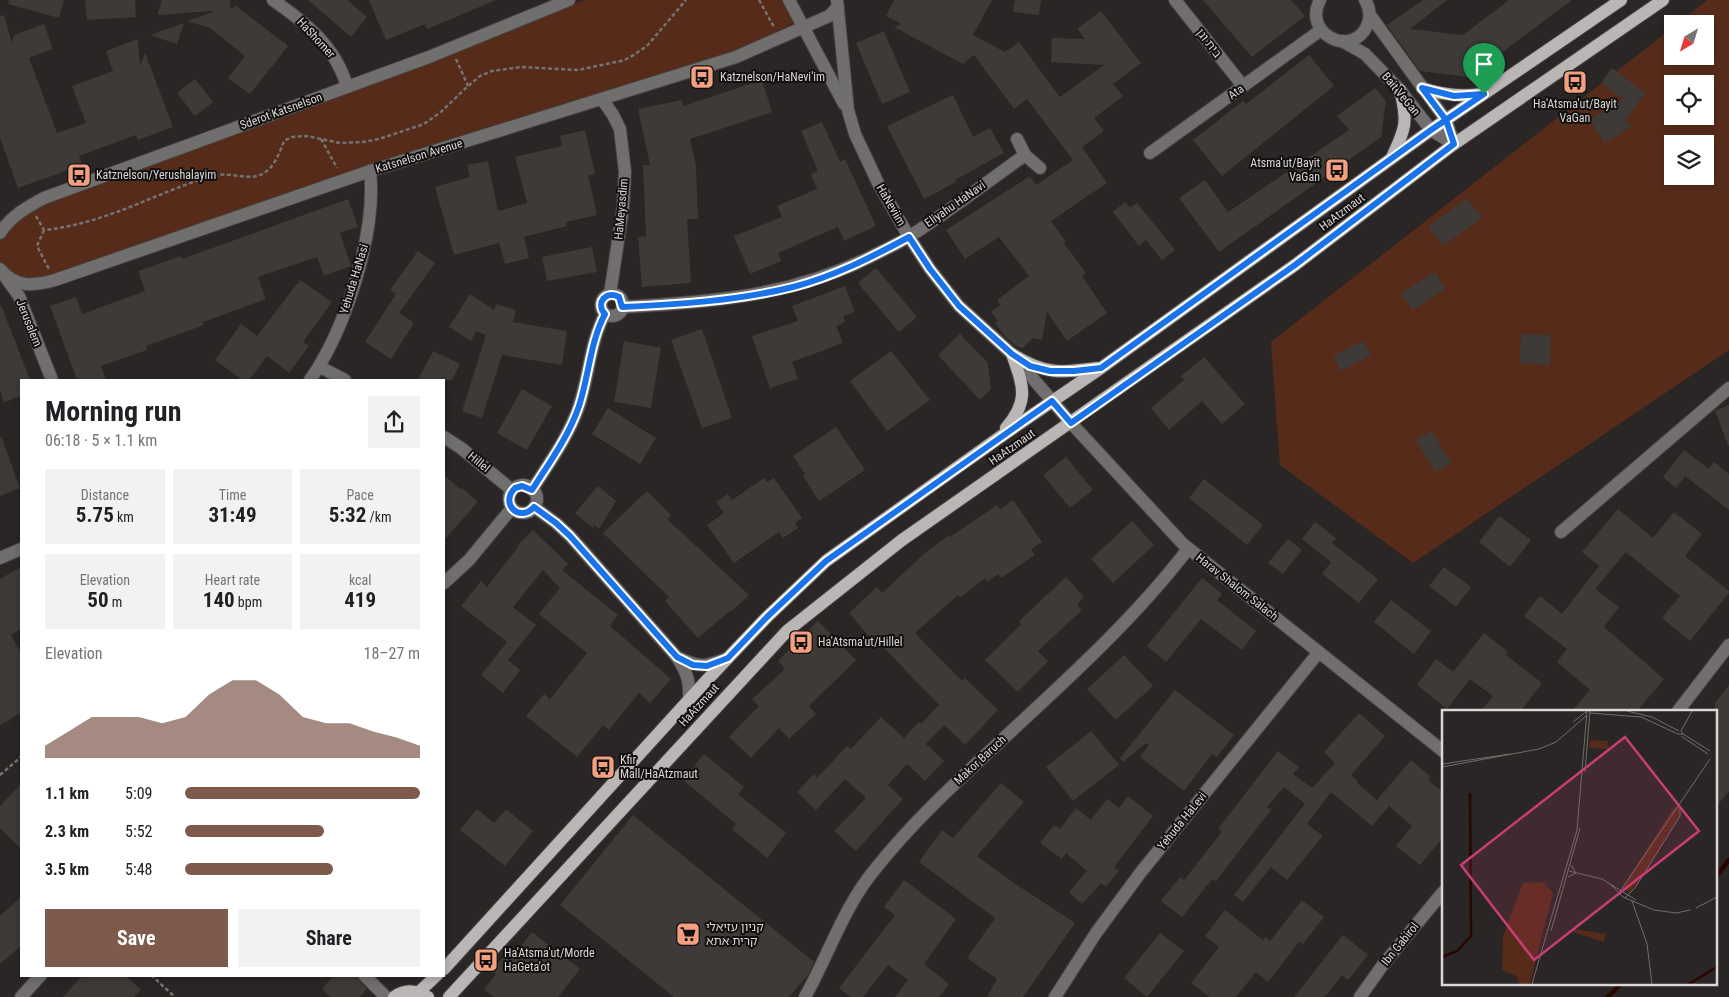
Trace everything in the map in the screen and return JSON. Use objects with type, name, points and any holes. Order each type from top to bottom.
[{"type":"main road","name":"HaAtzmaut","points":[[445,968],[728,658],[767,617],[826,561],[1000,437],[1101,368],[1431,130],[1621,0]]},
{"type":"main road","name":"HaAtzmaut","points":[[449,997],[787,631],[902,540],[1295,265],[1454,144],[1663,0]]},
{"type":"main road","points":[[1422,88],[1454,96],[1484,94]]},
{"type":"main road","points":[[1392,158],[1401,138],[1406,120],[1400,90]]},
{"type":"main road","points":[[1012,354],[1030,366],[1050,371],[1101,368]]},
{"type":"main road","points":[[1000,437],[1012,422],[1022,400],[1023,392],[1012,354]]},
{"type":"main road","points":[[394,997],[403,992],[411,991],[424,994],[436,977]]},
{"type":"street","name":"HaShomer","points":[[273,0],[293,14],[327,46],[339,65],[348,86]]},
{"type":"street","name":"HaNeviim","points":[[789,0],[848,110]]},
{"type":"street","name":"בית וגן","points":[[1175,0],[1243,86]]},
{"type":"street","points":[[1320,0],[1316,11],[1316,18],[1322,30]]},
{"type":"street","name":"Bait VeGan","points":[[1365,0],[1370,14],[1446,120],[1454,144]]},
{"type":"street","name":"Sderot Katsnelson","points":[[0,233],[6,224],[30,205],[44,198],[429,57],[564,1]]},
{"type":"street","name":"Katsnelson Avenue","points":[[0,269],[16,282],[39,284],[55,280],[370,171],[736,57],[829,16],[837,4]]},
{"type":"street","name":"HaNeviim","points":[[837,4],[848,110],[855,134],[878,184],[930,269],[959,306],[1012,354],[1052,401]]},
{"type":"street","points":[[1342,41],[1350,41],[1362,33],[1369,21],[1370,14]]},
{"type":"street","name":"Ata","points":[[1150,153],[1322,30]]},
{"type":"street","name":"Bait VeGan","points":[[1322,30],[1334,40],[1342,41],[1364,54],[1400,90],[1431,130],[1454,144]]},
{"type":"street","name":"HaMeyasdim","points":[[602,99],[620,130],[625,172],[623,208],[610,294]]},
{"type":"street","points":[[1017,139],[1025,155],[1040,168]]},
{"type":"street","name":"Eliyahu HaNavi","points":[[622,307],[729,299],[794,287],[860,263],[909,237],[1025,155]]},
{"type":"street","name":"Yehuda HaNasi","points":[[311,379],[320,366],[341,319],[362,256],[370,212],[370,171]]},
{"type":"street","name":"Jerusalem","points":[[0,269],[19,296],[52,379]]},
{"type":"street","points":[[610,294],[619,297],[622,307],[619,314],[614,316],[605,314],[601,303],[604,297],[610,294]]},
{"type":"street","points":[[532,490],[553,458],[579,407],[589,372],[595,336],[605,314]]},
{"type":"street","points":[[320,366],[343,379]]},
{"type":"street","points":[[1561,532],[1729,388]]},
{"type":"street","name":"Harav Shalom Salach","points":[[1052,401],[1188,549],[1442,750]]},
{"type":"street","name":"Hillel","points":[[445,438],[461,448],[512,490]]},
{"type":"street","points":[[522,486],[532,490],[536,496],[534,507],[528,512],[515,511],[512,508],[509,497],[512,490],[522,486]]},
{"type":"street","points":[[534,507],[570,536],[677,657],[687,673],[690,686],[689,700]]},
{"type":"street","points":[[445,582],[469,560],[512,508]]},
{"type":"street","points":[[0,558],[20,549]]},
{"type":"street","name":"Makor Baruch","points":[[805,997],[852,903],[874,869],[938,798],[1075,672],[1135,613],[1188,549]]},
{"type":"street","points":[[1679,710],[1729,645]]},
{"type":"street","name":"Yehuda HaLevi","points":[[1055,997],[1096,933],[1142,872],[1318,652]]},
{"type":"street","points":[[677,657],[693,665],[707,666],[728,658]]},
{"type":"street","name":"Ibn Gabirol","points":[[1360,997],[1382,966],[1442,893]]},
{"type":"street","points":[[21,997],[40,977]]},
{"type":"street","points":[[366,977],[386,997]]},
{"type":"path","points":[[44,230],[64,228],[118,212],[180,187],[220,175],[258,176],[272,167],[284,141],[292,137],[306,136],[340,143],[363,142],[379,139],[424,124],[442,112],[480,76],[492,71],[506,68],[544,67],[578,70],[629,58],[647,46],[686,0]]},
{"type":"path","points":[[759,0],[781,38]]},
{"type":"path","points":[[453,53],[468,86]]},
{"type":"path","points":[[321,139],[343,181]]},
{"type":"path","points":[[30,205],[44,230]]},
{"type":"path","points":[[44,230],[37,246],[55,280]]},
{"type":"path","points":[[0,775],[20,758]]},
{"type":"path","points":[[153,977],[175,997]]},
{"type":"shaded area","points":[[584,0],[782,0],[795,22],[759,42],[694,69],[78,271],[27,282],[0,266],[0,236],[31,206],[425,65]]},
{"type":"shaded area","points":[[1707,0],[1729,0],[1729,350],[1413,563],[1280,465],[1271,342],[1664,34],[1664,65],[1714,65],[1714,15],[1689,15]]},
{"type":"building","points":[[9,0],[64,0],[59,18],[8,4]]},
{"type":"building","points":[[85,0],[135,0],[136,17],[87,20]]},
{"type":"building","points":[[162,0],[230,0],[230,7],[233,8],[235,5],[288,46],[250,94],[228,78],[245,56],[210,28],[187,21],[213,11],[157,15]]},
{"type":"building","points":[[308,0],[347,0],[367,17],[351,37]]},
{"type":"building","points":[[369,0],[496,0],[427,29],[425,24],[386,40]]},
{"type":"building","points":[[894,0],[992,0],[973,35],[1005,52],[1019,42],[1060,97],[1104,65],[1051,62],[1052,38],[1085,39],[1077,29],[1101,11],[1141,63],[1113,84],[1123,96],[1094,118],[1104,131],[1082,147],[1107,183],[1051,221],[1086,273],[1082,276],[1107,313],[1067,341],[1047,312],[1042,340],[1033,338],[1023,348],[1016,346],[1006,337],[995,323],[998,321],[991,312],[1000,305],[997,300],[1029,276],[999,237],[965,259],[946,230],[1030,176],[1036,185],[1073,160],[1027,99],[1014,109],[974,55],[963,64],[894,27],[901,24],[886,16]]},
{"type":"building","points":[[1015,0],[1041,0],[1039,15],[1013,12]]},
{"type":"building","points":[[1203,0],[1291,0],[1305,16],[1252,57]]},
{"type":"building","points":[[1423,0],[1447,0],[1410,29],[1463,35],[1509,0],[1572,0],[1469,77],[1420,71],[1387,25]]},
{"type":"building","points":[[4,15],[12,43],[14,35],[44,24],[53,49],[29,58],[57,133],[86,123],[72,86],[113,71],[106,51],[138,39],[140,66],[145,53],[173,127],[138,140],[136,135],[79,156],[82,165],[18,188],[0,138],[0,16]]},
{"type":"building","points":[[184,23],[177,44],[150,35]]},
{"type":"building","points":[[884,31],[910,92],[882,104],[856,43]]},
{"type":"building","points":[[1309,55],[1334,86],[1222,176],[1193,140],[1243,101],[1246,104]]},
{"type":"building","points":[[1612,68],[1645,93],[1626,119],[1631,127],[1605,143],[1590,120],[1623,99],[1601,83]]},
{"type":"building","points":[[195,79],[213,102],[195,116],[177,93]]},
{"type":"building","points":[[762,80],[772,112],[690,139],[696,166],[698,219],[687,219],[691,283],[642,287],[638,237],[646,236],[643,165],[650,165],[638,109],[682,100],[683,106]]},
{"type":"building","points":[[1375,88],[1386,101],[1381,137],[1219,252],[1179,198],[1205,180],[1228,212],[1349,130],[1337,116]]},
{"type":"building","points":[[953,95],[973,137],[990,128],[1004,153],[924,199],[887,126]]},
{"type":"building","points":[[822,122],[840,162],[845,159],[876,226],[844,241],[838,227],[778,253],[781,261],[750,274],[734,236],[782,217],[777,206],[817,189],[811,174],[818,171],[801,131]]},
{"type":"building","points":[[585,130],[595,174],[588,175],[597,215],[566,222],[567,226],[524,237],[529,258],[505,264],[499,243],[454,255],[435,187],[470,177],[467,165],[488,161],[498,211],[527,203],[515,157],[562,146],[560,136]]},
{"type":"building","points":[[1467,198],[1482,218],[1443,246],[1428,227]]},
{"type":"building","points":[[348,199],[358,227],[340,233],[351,266],[324,276],[317,257],[258,277],[266,299],[203,322],[204,325],[146,346],[147,350],[101,366],[106,379],[77,379],[50,306],[76,297],[82,314],[145,291],[138,271],[181,256],[182,259]]},
{"type":"building","points":[[1125,202],[1130,208],[1137,203],[1175,250],[1162,260],[1146,240],[1139,246],[1113,212]]},
{"type":"building","points":[[592,247],[597,272],[547,281],[542,257]]},
{"type":"building","points":[[418,251],[435,263],[399,313],[414,323],[391,359],[365,342],[396,294],[390,290]]},
{"type":"building","points":[[876,268],[917,317],[899,332],[858,283]]},
{"type":"building","points":[[1435,272],[1445,289],[1412,310],[1401,293]]},
{"type":"building","points":[[300,280],[332,302],[303,342],[309,346],[289,373],[267,356],[250,379],[241,379],[215,360],[241,324],[257,336]]},
{"type":"building","points":[[845,286],[855,312],[843,316],[845,322],[836,326],[843,343],[792,362],[798,379],[770,388],[752,336],[798,321],[792,306]]},
{"type":"building","points":[[470,294],[494,310],[496,304],[516,310],[513,322],[567,331],[562,365],[502,355],[482,418],[462,411],[486,335],[476,331],[471,341],[449,327]]},
{"type":"building","points":[[1,305],[30,379],[20,379],[20,396],[4,402],[0,390]]},
{"type":"building","points":[[702,329],[732,418],[702,428],[671,340]]},
{"type":"building","points":[[960,334],[988,363],[991,389],[980,400],[938,355]]},
{"type":"building","points":[[1521,334],[1551,335],[1550,365],[1520,363]]},
{"type":"building","points":[[624,341],[661,348],[651,408],[614,402]]},
{"type":"building","points":[[1363,341],[1371,355],[1341,371],[1333,356]]},
{"type":"building","points":[[433,351],[460,364],[452,380],[419,379]]},
{"type":"building","points":[[891,351],[930,400],[887,431],[850,381]]},
{"type":"building","points":[[1204,357],[1245,404],[1222,424],[1202,401],[1169,430],[1151,408],[1184,380],[1181,376]]},
{"type":"building","points":[[522,389],[552,406],[527,450],[497,433]]},
{"type":"building","points":[[1729,405],[1729,445],[1728,445],[1715,411]]},
{"type":"building","points":[[608,408],[656,438],[640,464],[592,434]]},
{"type":"building","points":[[836,427],[865,470],[819,501],[793,456]]},
{"type":"building","points":[[1432,431],[1451,463],[1435,472],[1416,440]]},
{"type":"building","points":[[0,437],[20,488],[0,496]]},
{"type":"building","points":[[1684,450],[1709,469],[1714,462],[1729,474],[1729,510],[1685,476],[1676,488],[1663,477]]},
{"type":"building","points":[[1066,457],[1093,490],[1070,508],[1043,475]]},
{"type":"building","points":[[445,476],[478,502],[445,539]]},
{"type":"building","points":[[764,478],[767,482],[774,478],[802,518],[795,523],[798,528],[783,538],[779,532],[734,563],[707,525],[724,513],[716,502],[728,494],[732,500]]},
{"type":"building","points":[[1204,479],[1263,525],[1247,545],[1189,498]]},
{"type":"building","points":[[598,486],[616,501],[599,529],[595,525],[593,528],[575,513]]},
{"type":"building","points":[[647,491],[671,515],[667,519],[749,595],[698,638],[665,601],[669,597],[603,533]]},
{"type":"building","points":[[1013,500],[1042,542],[1031,549],[1035,555],[1001,578],[998,574],[987,582],[985,578],[960,598],[958,595],[915,633],[962,681],[965,678],[998,710],[965,745],[944,725],[926,744],[944,761],[925,781],[907,764],[888,785],[903,799],[856,851],[834,831],[866,798],[845,779],[816,810],[797,792],[814,774],[817,778],[847,746],[851,749],[881,717],[904,738],[939,705],[883,647],[880,649],[849,613],[877,587],[882,593],[925,553],[949,535],[950,537],[997,505],[1000,510]]},
{"type":"building","points":[[1618,509],[1653,538],[1674,512],[1702,534],[1685,556],[1729,591],[1690,641],[1662,618],[1680,596],[1626,552],[1595,589],[1619,607],[1604,627],[1664,679],[1638,710],[1573,710],[1590,690],[1557,662],[1567,649],[1524,616],[1540,596],[1562,614],[1599,566],[1582,552]]},
{"type":"building","points":[[1499,516],[1531,540],[1510,567],[1479,542]]},
{"type":"building","points":[[1132,521],[1154,545],[1113,583],[1091,559]]},
{"type":"building","points":[[1315,522],[1336,538],[1332,543],[1378,579],[1359,603],[1322,574],[1331,562],[1302,539]]},
{"type":"building","points":[[533,530],[568,564],[562,570],[618,615],[610,626],[671,679],[650,703],[639,693],[609,730],[603,725],[577,757],[526,716],[544,694],[550,699],[587,653],[539,614],[560,588],[543,570],[513,607],[536,625],[508,660],[520,670],[503,693],[481,675],[507,642],[461,606],[481,581],[487,587],[517,546]]},
{"type":"building","points":[[1288,539],[1302,550],[1283,574],[1268,563]]},
{"type":"building","points":[[1444,567],[1471,587],[1456,607],[1429,586]]},
{"type":"building","points":[[20,568],[20,630],[11,635],[20,651],[20,714],[0,725],[0,579]]},
{"type":"building","points":[[1066,577],[1084,597],[1077,605],[1082,610],[1038,651],[1048,661],[1018,692],[985,660],[1021,624],[1019,621]]},
{"type":"building","points":[[1202,578],[1222,594],[1217,600],[1256,631],[1242,650],[1201,619],[1166,662],[1147,646]]},
{"type":"building","points":[[1391,600],[1431,631],[1414,654],[1374,622]]},
{"type":"building","points":[[818,621],[856,660],[809,706],[816,714],[789,739],[779,728],[751,758],[729,737],[759,706],[752,699],[785,669],[778,661]]},
{"type":"building","points":[[1484,633],[1508,652],[1506,655],[1542,683],[1522,710],[1482,710],[1493,696],[1470,679],[1447,709],[1417,685],[1436,659],[1453,672]]},
{"type":"building","points":[[1124,655],[1153,686],[1116,720],[1087,689]]},
{"type":"building","points":[[1729,685],[1729,791],[1716,807],[1716,710],[1715,703]]},
{"type":"building","points":[[1175,690],[1234,735],[1217,757],[1212,754],[1184,791],[1140,757],[1149,745],[1146,743],[1123,762],[1120,758]]},
{"type":"building","points":[[1359,713],[1385,736],[1351,775],[1358,781],[1357,783],[1377,800],[1411,760],[1431,777],[1428,780],[1442,791],[1442,838],[1420,865],[1396,846],[1412,826],[1389,806],[1372,826],[1331,792],[1307,824],[1323,836],[1287,880],[1271,867],[1243,902],[1234,895],[1305,804],[1284,787],[1267,807],[1271,810],[1216,881],[1212,879],[1182,917],[1161,901],[1180,877],[1184,880],[1222,832],[1218,829],[1278,751],[1299,767],[1293,774],[1312,788],[1335,763],[1324,752]]},
{"type":"building","points":[[1091,731],[1119,765],[1073,801],[1046,767]]},
{"type":"building","points":[[704,754],[744,787],[738,794],[786,833],[767,858],[732,829],[736,824],[683,780]]},
{"type":"building","points":[[1001,783],[1024,802],[977,856],[1075,923],[1023,997],[987,997],[997,979],[967,958],[995,918],[919,862],[942,830],[953,838]]},
{"type":"building","points":[[20,785],[20,848],[0,828],[0,806]]},
{"type":"building","points":[[1128,796],[1153,816],[1114,867],[1119,871],[1106,887],[1101,883],[1082,904],[1069,892],[1087,871],[1066,853],[1062,859],[1040,843],[1054,825],[1060,829],[1076,808],[1091,820],[1107,799],[1119,808]]},
{"type":"building","points":[[477,809],[494,823],[506,809],[533,831],[505,866],[460,830]]},
{"type":"building","name":"קניון עזיאלי קרית אתא","points":[[633,815],[814,962],[808,975],[789,997],[674,997],[560,905]]},
{"type":"building","points":[[904,880],[956,919],[924,964],[949,984],[939,997],[895,997],[908,980],[888,965],[863,997],[851,997],[839,988],[895,915],[884,907]]},
{"type":"building","points":[[20,898],[20,947],[0,964],[0,916]]},
{"type":"building","points":[[1302,900],[1324,917],[1303,944],[1299,942],[1268,982],[1256,972],[1236,997],[1209,997],[1191,983],[1219,947],[1205,936],[1225,910],[1263,940],[1265,937],[1270,941]]},
{"type":"building","points":[[532,932],[580,969],[558,997],[494,997],[484,989],[496,974],[492,971],[504,956],[510,960]]},
{"type":"building","points":[[1160,933],[1184,951],[1147,997],[1124,978]]},
{"type":"building","points":[[1343,935],[1368,955],[1348,980],[1342,975],[1325,997],[1294,997]]},
{"type":"building","points":[[81,977],[127,977],[141,990],[134,997],[63,997]]},
{"type":"building","points":[[332,977],[356,977],[367,989],[360,997],[331,997],[322,989]]},
{"type":"waterway","points":[[1716,877],[1729,860]]},
{"type":"waterway","points":[[1608,997],[1621,984]]},
{"type":"place","name":"Katznelson/HaNevi'im","points":[[702,77]]},
{"type":"place","name":"Ha'Atsma'ut/Bayit VaGan","points":[[1575,82]]},
{"type":"place","name":"Atsma'ut/Bayit VaGan","points":[[1337,170]]},
{"type":"place","name":"Katznelson/Yerushalayim","points":[[79,175]]},
{"type":"place","name":"Ha'Atsma'ut/Hillel","points":[[801,642]]},
{"type":"place","name":"Kfir Mall/HaAtzmaut","points":[[603,767]]},
{"type":"place","name":"קניון עזיאלי קרית אתא","points":[[688,934]]},
{"type":"place","name":"Ha'Atsma'ut/Morde HaGeta'ot","points":[[486,960]]},
{"type":"route","points":[[1484,94],[1446,120],[1431,130],[1101,368],[1050,371],[1030,366],[1012,354],[959,306],[930,269],[909,237],[860,263],[829,275],[794,287],[761,294],[684,304],[622,307],[619,297],[612,294],[608,295],[604,297],[601,303],[605,314],[595,336],[589,372],[579,407],[553,458],[532,490],[529,487],[522,486],[512,490],[509,497],[510,505],[519,513],[528,512],[534,507],[556,523],[570,536],[677,657],[693,665],[707,666],[728,658],[767,617],[826,561],[891,514],[1052,401],[1071,423],[1295,265],[1454,144],[1446,120],[1422,88],[1454,96],[1484,94]]}]
